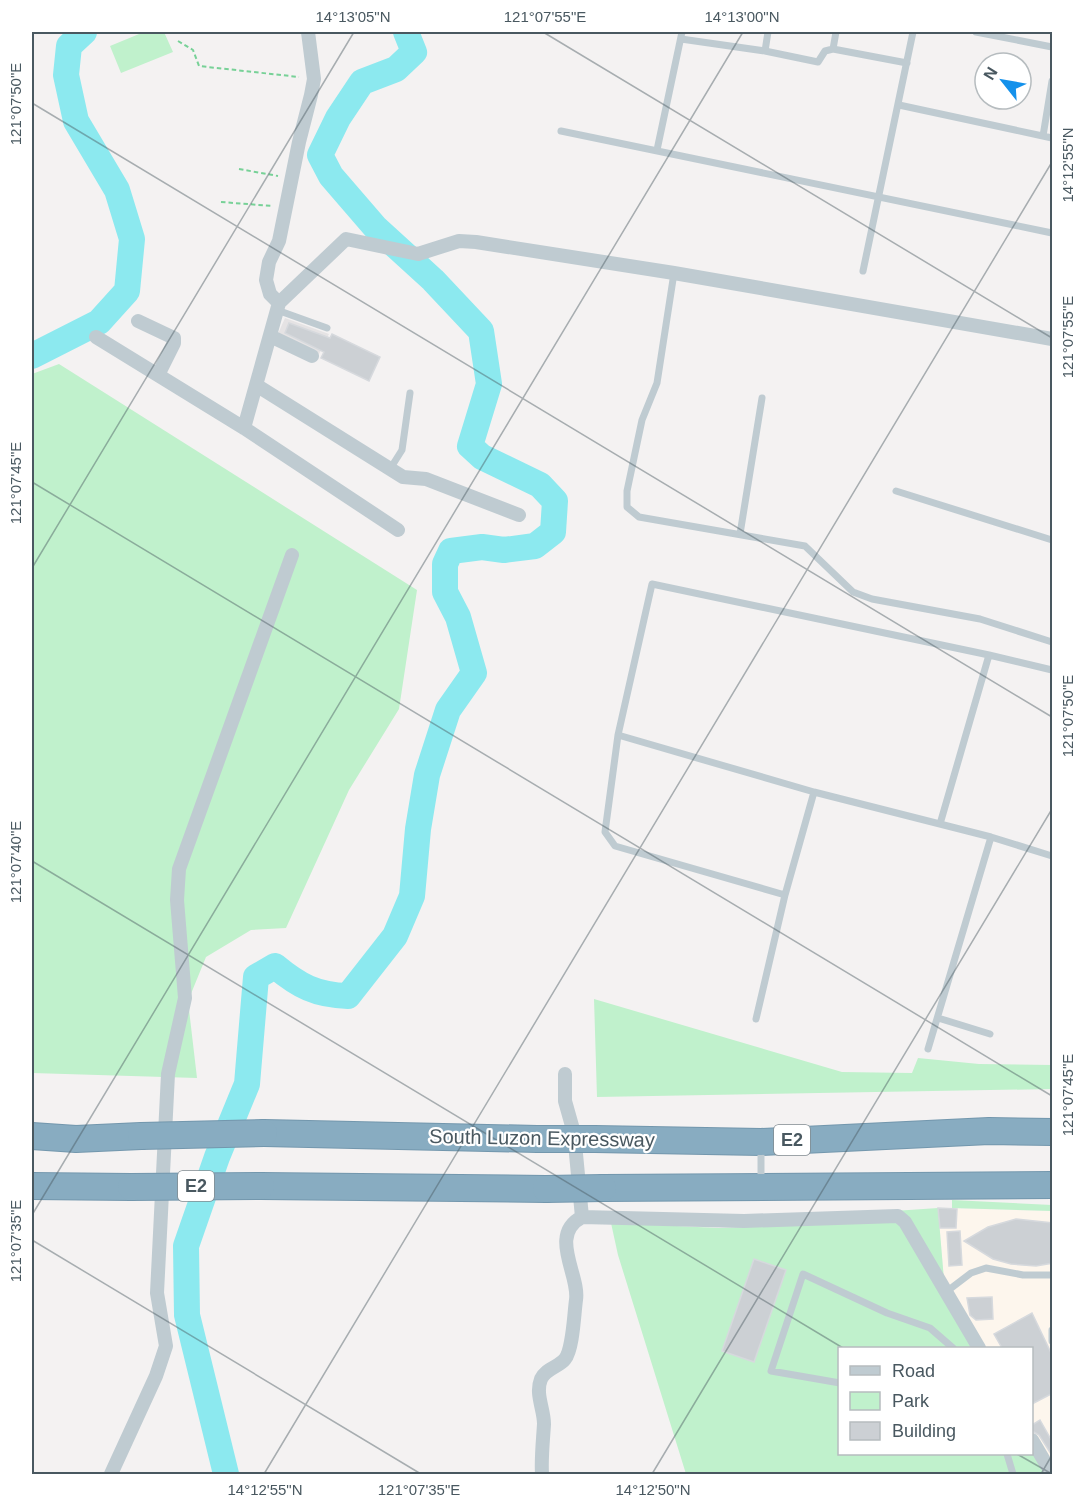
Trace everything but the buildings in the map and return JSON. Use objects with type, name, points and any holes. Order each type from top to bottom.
[{"type":"highway","points":[[989,1131],[1053,1124]]},
{"type":"highway","name":"South Luzon Expressway","points":[[32,1136],[76,1139],[264,1133],[762,1142],[989,1131],[1053,1132]]},
{"type":"highway","name":"E2","points":[[32,1186],[546,1189],[1053,1185]]},
{"type":"street","points":[[278,307],[270,294],[266,280],[269,262],[279,241],[314,79],[308,32]]},
{"type":"street","points":[[244,428],[278,307],[346,239],[418,254],[441,245],[467,242],[674,273],[1053,339]]},
{"type":"street","points":[[138,321],[174,338],[158,375]]},
{"type":"street","points":[[270,336],[312,356]]},
{"type":"street","points":[[96,337],[244,428],[398,530]]},
{"type":"street","points":[[256,385],[403,477],[426,478],[519,515]]},
{"type":"street","points":[[111,1474],[156,1376],[166,1346],[157,1293],[168,1074],[185,998],[177,900],[179,869],[292,555]]},
{"type":"street","points":[[566,1074],[565,1101],[574,1133],[582,1217]]},
{"type":"street","points":[[542,1474],[544,1423],[539,1386],[543,1375],[565,1359],[568,1353],[578,1292],[576,1278],[568,1267],[567,1239],[572,1226],[582,1217],[744,1221],[898,1216],[904,1222],[978,1347]]},
{"type":"street","points":[[1033,1442],[1052,1474]]},
{"type":"lane","points":[[765,51],[768,32]]},
{"type":"lane","points":[[832,49],[836,32]]},
{"type":"lane","points":[[863,272],[914,32]]},
{"type":"lane","points":[[976,32],[1053,47]]},
{"type":"lane","points":[[657,150],[682,35],[818,63],[825,51],[832,49],[907,63]]},
{"type":"lane","points":[[1043,136],[1053,81]]},
{"type":"lane","points":[[898,105],[1053,138]]},
{"type":"lane","points":[[561,131],[1053,233]]},
{"type":"lane","points":[[674,273],[657,383],[642,420],[627,491],[627,507],[639,518],[805,546],[853,592],[872,599],[980,618],[1053,642]]},
{"type":"lane","points":[[278,307],[327,328]]},
{"type":"lane","points":[[390,469],[402,450],[410,393]]},
{"type":"lane","points":[[740,534],[762,399]]},
{"type":"lane","points":[[896,491],[1053,540]]},
{"type":"lane","points":[[784,895],[615,846],[605,832],[618,735],[652,584],[1053,670]]},
{"type":"lane","points":[[940,824],[989,655]]},
{"type":"lane","points":[[618,735],[814,792],[991,837],[1053,856]]},
{"type":"lane","points":[[756,1019],[784,895],[814,792]]},
{"type":"lane","points":[[928,1049],[991,837]]},
{"type":"lane","points":[[938,1018],[990,1034]]},
{"type":"lane","points":[[760,1186],[762,1142]]},
{"type":"lane","points":[[946,1292],[971,1273],[986,1268],[1023,1275],[1053,1275]]},
{"type":"lane","points":[[838,1383],[771,1371],[803,1274],[887,1313],[930,1328],[952,1347]]},
{"type":"lane","points":[[1053,1330],[1053,1341]]},
{"type":"lane","points":[[1007,1455],[1013,1474]]},
{"type":"path","points":[[178,41],[193,50],[199,66],[314,79]]},
{"type":"path","points":[[239,169],[291,178]]},
{"type":"path","points":[[221,202],[252,203],[285,209]]},
{"type":"shaded area","points":[[285,318],[329,334],[319,354],[277,336]]},
{"type":"shaded area","points":[[938,1208],[1052,1211],[1052,1467],[1033,1436],[1033,1347],[982,1347],[944,1280]]},
{"type":"green space","points":[[144,32],[164,32],[173,52],[121,73],[110,46]]},
{"type":"green space","points":[[59,364],[417,590],[399,709],[349,790],[286,928],[251,930],[206,957],[188,1001],[197,1078],[32,1073],[32,374]]},
{"type":"green space","points":[[594,999],[842,1072],[912,1073],[918,1058],[979,1064],[1052,1065],[1052,1089],[597,1097]]},
{"type":"green space","points":[[952,1200],[1052,1205],[1052,1211],[952,1208]]},
{"type":"green space","points":[[938,1208],[944,1280],[894,1211]]},
{"type":"green space","points":[[898,1222],[975,1347],[838,1347],[838,1455],[1033,1455],[1033,1448],[1048,1474],[686,1474],[618,1255],[611,1223],[719,1228]]},
{"type":"waterway","points":[[32,356],[99,322],[127,291],[132,239],[117,190],[76,121],[66,75],[69,46],[84,32]]},
{"type":"waterway","points":[[226,1474],[187,1315],[186,1246],[217,1157],[247,1084],[256,977],[275,966],[308,988],[326,994],[348,996],[395,936],[412,896],[418,829],[427,775],[448,710],[474,673],[458,617],[445,592],[445,564],[451,551],[482,547],[504,550],[535,546],[553,532],[555,501],[540,485],[482,457],[470,446],[489,384],[481,331],[433,280],[375,227],[331,176],[320,155],[338,118],[362,82],[396,69],[414,52],[406,32]]}]
